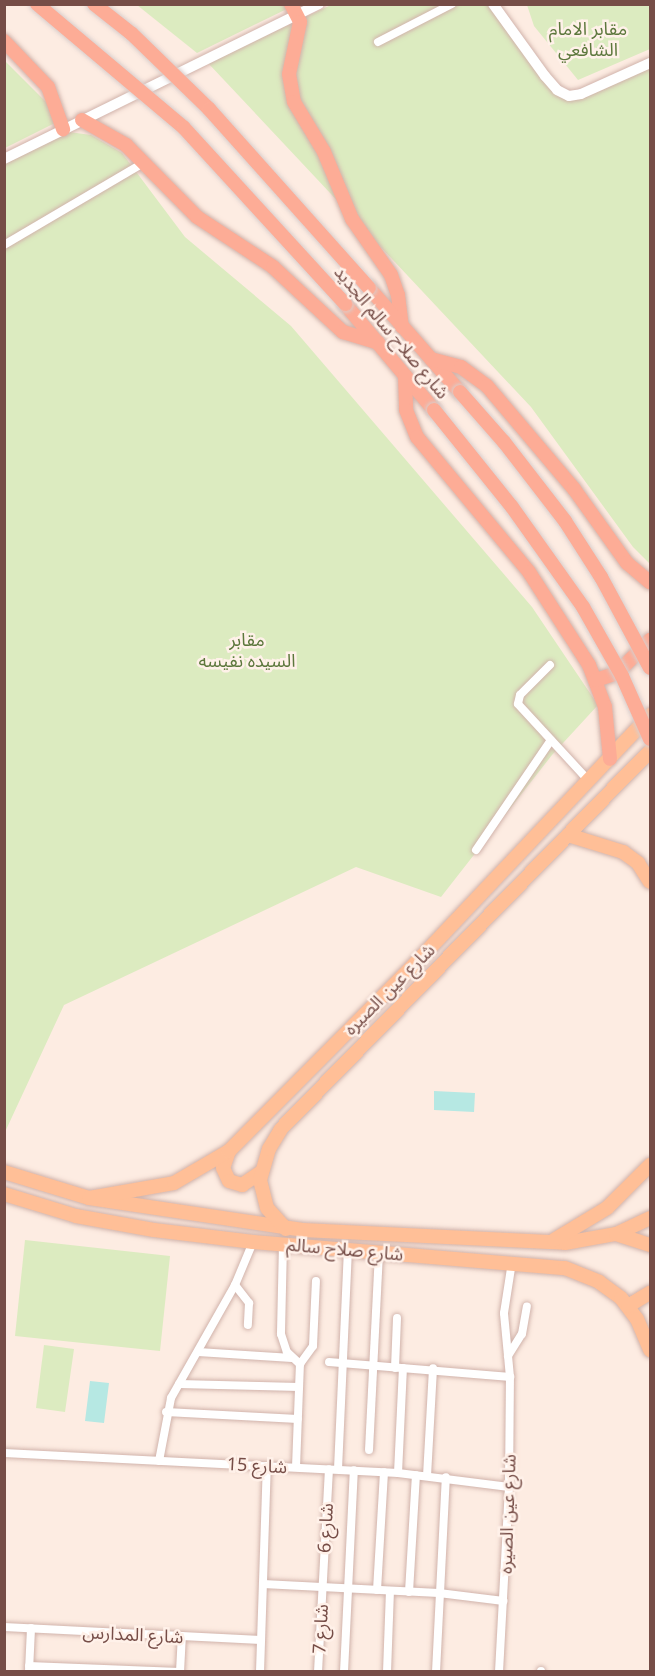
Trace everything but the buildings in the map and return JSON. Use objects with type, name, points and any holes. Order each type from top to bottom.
[{"type":"highway","name":"شارع صلاح سالم الجديد","points":[[37,4],[184,128],[345,304],[434,410],[513,507],[583,607],[622,676],[651,739]]},
{"type":"highway","name":"شارع صلاح سالم الجديد","points":[[94,4],[132,34],[210,109],[504,442],[565,521],[618,606],[651,668]]},
{"type":"highway","points":[[295,10],[289,74],[291,92],[324,152],[352,219],[391,275],[399,295],[402,327]]},
{"type":"highway","points":[[4,41],[48,87],[63,129]]},
{"type":"highway","points":[[82,120],[116,137],[145,162],[197,217],[273,267],[335,326],[360,340],[378,344]]},
{"type":"highway","points":[[431,359],[461,367],[487,386],[574,489],[627,563],[651,582]]},
{"type":"highway","points":[[405,376],[406,410],[417,437],[529,572],[596,680],[608,721],[610,759]]},
{"type":"highway","points":[[596,680],[623,669],[651,640]]},
{"type":"main road","name":"شارع عين الصيره","points":[[89,1198],[174,1183],[229,1151],[651,715]]},
{"type":"main road","name":"شارع عين الصيره","points":[[261,1172],[281,1129],[651,751]]},
{"type":"main road","points":[[568,836],[623,852],[638,863],[651,882]]},
{"type":"main road","points":[[229,1151],[223,1168],[229,1181],[243,1185],[261,1172]]},
{"type":"main road","points":[[548,1243],[607,1208],[651,1165]]},
{"type":"main road","name":"شارع صلاح سالم","points":[[4,1172],[89,1198],[286,1229],[548,1243],[582,1241],[616,1234],[651,1218]]},
{"type":"main road","points":[[261,1172],[263,1200],[286,1229]]},
{"type":"main road","name":"شارع صلاح سالم","points":[[4,1194],[115,1224],[253,1242],[513,1262],[577,1271],[605,1285],[628,1306],[651,1350]]},
{"type":"main road","points":[[616,1234],[651,1245]]},
{"type":"main road","points":[[628,1306],[651,1293]]},
{"type":"street","points":[[4,159],[295,10],[319,4]]},
{"type":"street","points":[[378,42],[452,4]]},
{"type":"street","points":[[493,4],[545,76],[557,90],[569,96],[581,94],[651,63]]},
{"type":"street","points":[[4,245],[145,162]]},
{"type":"street","points":[[550,665],[517,701],[589,781]]},
{"type":"street","points":[[476,850],[551,740]]},
{"type":"street","points":[[159,1461],[166,1412],[179,1384],[235,1285],[253,1242]]},
{"type":"street","points":[[283,1244],[280,1334],[292,1358],[300,1364]]},
{"type":"street","name":"شارع 6","points":[[322,1587],[342,1363],[348,1250]]},
{"type":"street","points":[[369,1450],[379,1253]]},
{"type":"street","name":"شارع عين الصيره","points":[[499,1671],[509,1486],[510,1377],[504,1313],[513,1262]]},
{"type":"street","points":[[296,1467],[300,1364],[313,1346],[316,1281]]},
{"type":"street","points":[[235,1285],[249,1303],[248,1325]]},
{"type":"street","points":[[508,1356],[522,1334],[527,1306]]},
{"type":"street","points":[[397,1318],[398,1473]]},
{"type":"street","points":[[198,1352],[292,1358]]},
{"type":"street","points":[[329,1362],[374,1367],[433,1368],[510,1377]]},
{"type":"street","points":[[428,1476],[433,1368]]},
{"type":"street","points":[[179,1384],[299,1388]]},
{"type":"street","points":[[166,1412],[298,1419]]},
{"type":"street","name":"شارع 15","points":[[4,1453],[354,1470],[446,1477],[509,1486]]},
{"type":"street","points":[[260,1671],[267,1466]]},
{"type":"street","points":[[344,1671],[354,1470]]},
{"type":"street","points":[[377,1590],[384,1472]]},
{"type":"street","points":[[409,1592],[416,1475]]},
{"type":"street","points":[[436,1671],[446,1477]]},
{"type":"street","points":[[263,1584],[439,1593],[504,1601]]},
{"type":"street","name":"شارع 7","points":[[318,1671],[322,1587]]},
{"type":"street","points":[[387,1671],[390,1591]]},
{"type":"street","name":"شارع المدارس","points":[[4,1627],[261,1640]]},
{"type":"street","points":[[31,1628],[29,1669],[180,1671],[182,1636]]},
{"type":"green space","points":[[488,4],[569,98],[650,64],[650,564],[633,547],[531,407],[208,63],[331,5]]},
{"type":"green space","points":[[137,5],[295,5],[197,53]]},
{"type":"green space","name":"مقابر الامام الشافعي","points":[[527,5],[650,5],[650,49],[578,80],[534,26]]},
{"type":"green space","points":[[4,60],[63,119],[5,148],[4,148]]},
{"type":"green space","name":"مقابر السيده نفيسه","points":[[69,132],[91,135],[122,153],[185,237],[291,326],[532,607],[598,705],[552,755],[441,897],[356,867],[64,1005],[5,1132],[5,161]]},
{"type":"green space","points":[[25,1240],[170,1256],[160,1351],[15,1336]]},
{"type":"green space","points":[[44,1345],[74,1349],[65,1412],[36,1408]]},
{"type":"water","points":[[434,1091],[475,1093],[474,1112],[434,1110]]},
{"type":"water","points":[[90,1381],[109,1383],[104,1423],[85,1421]]}]
